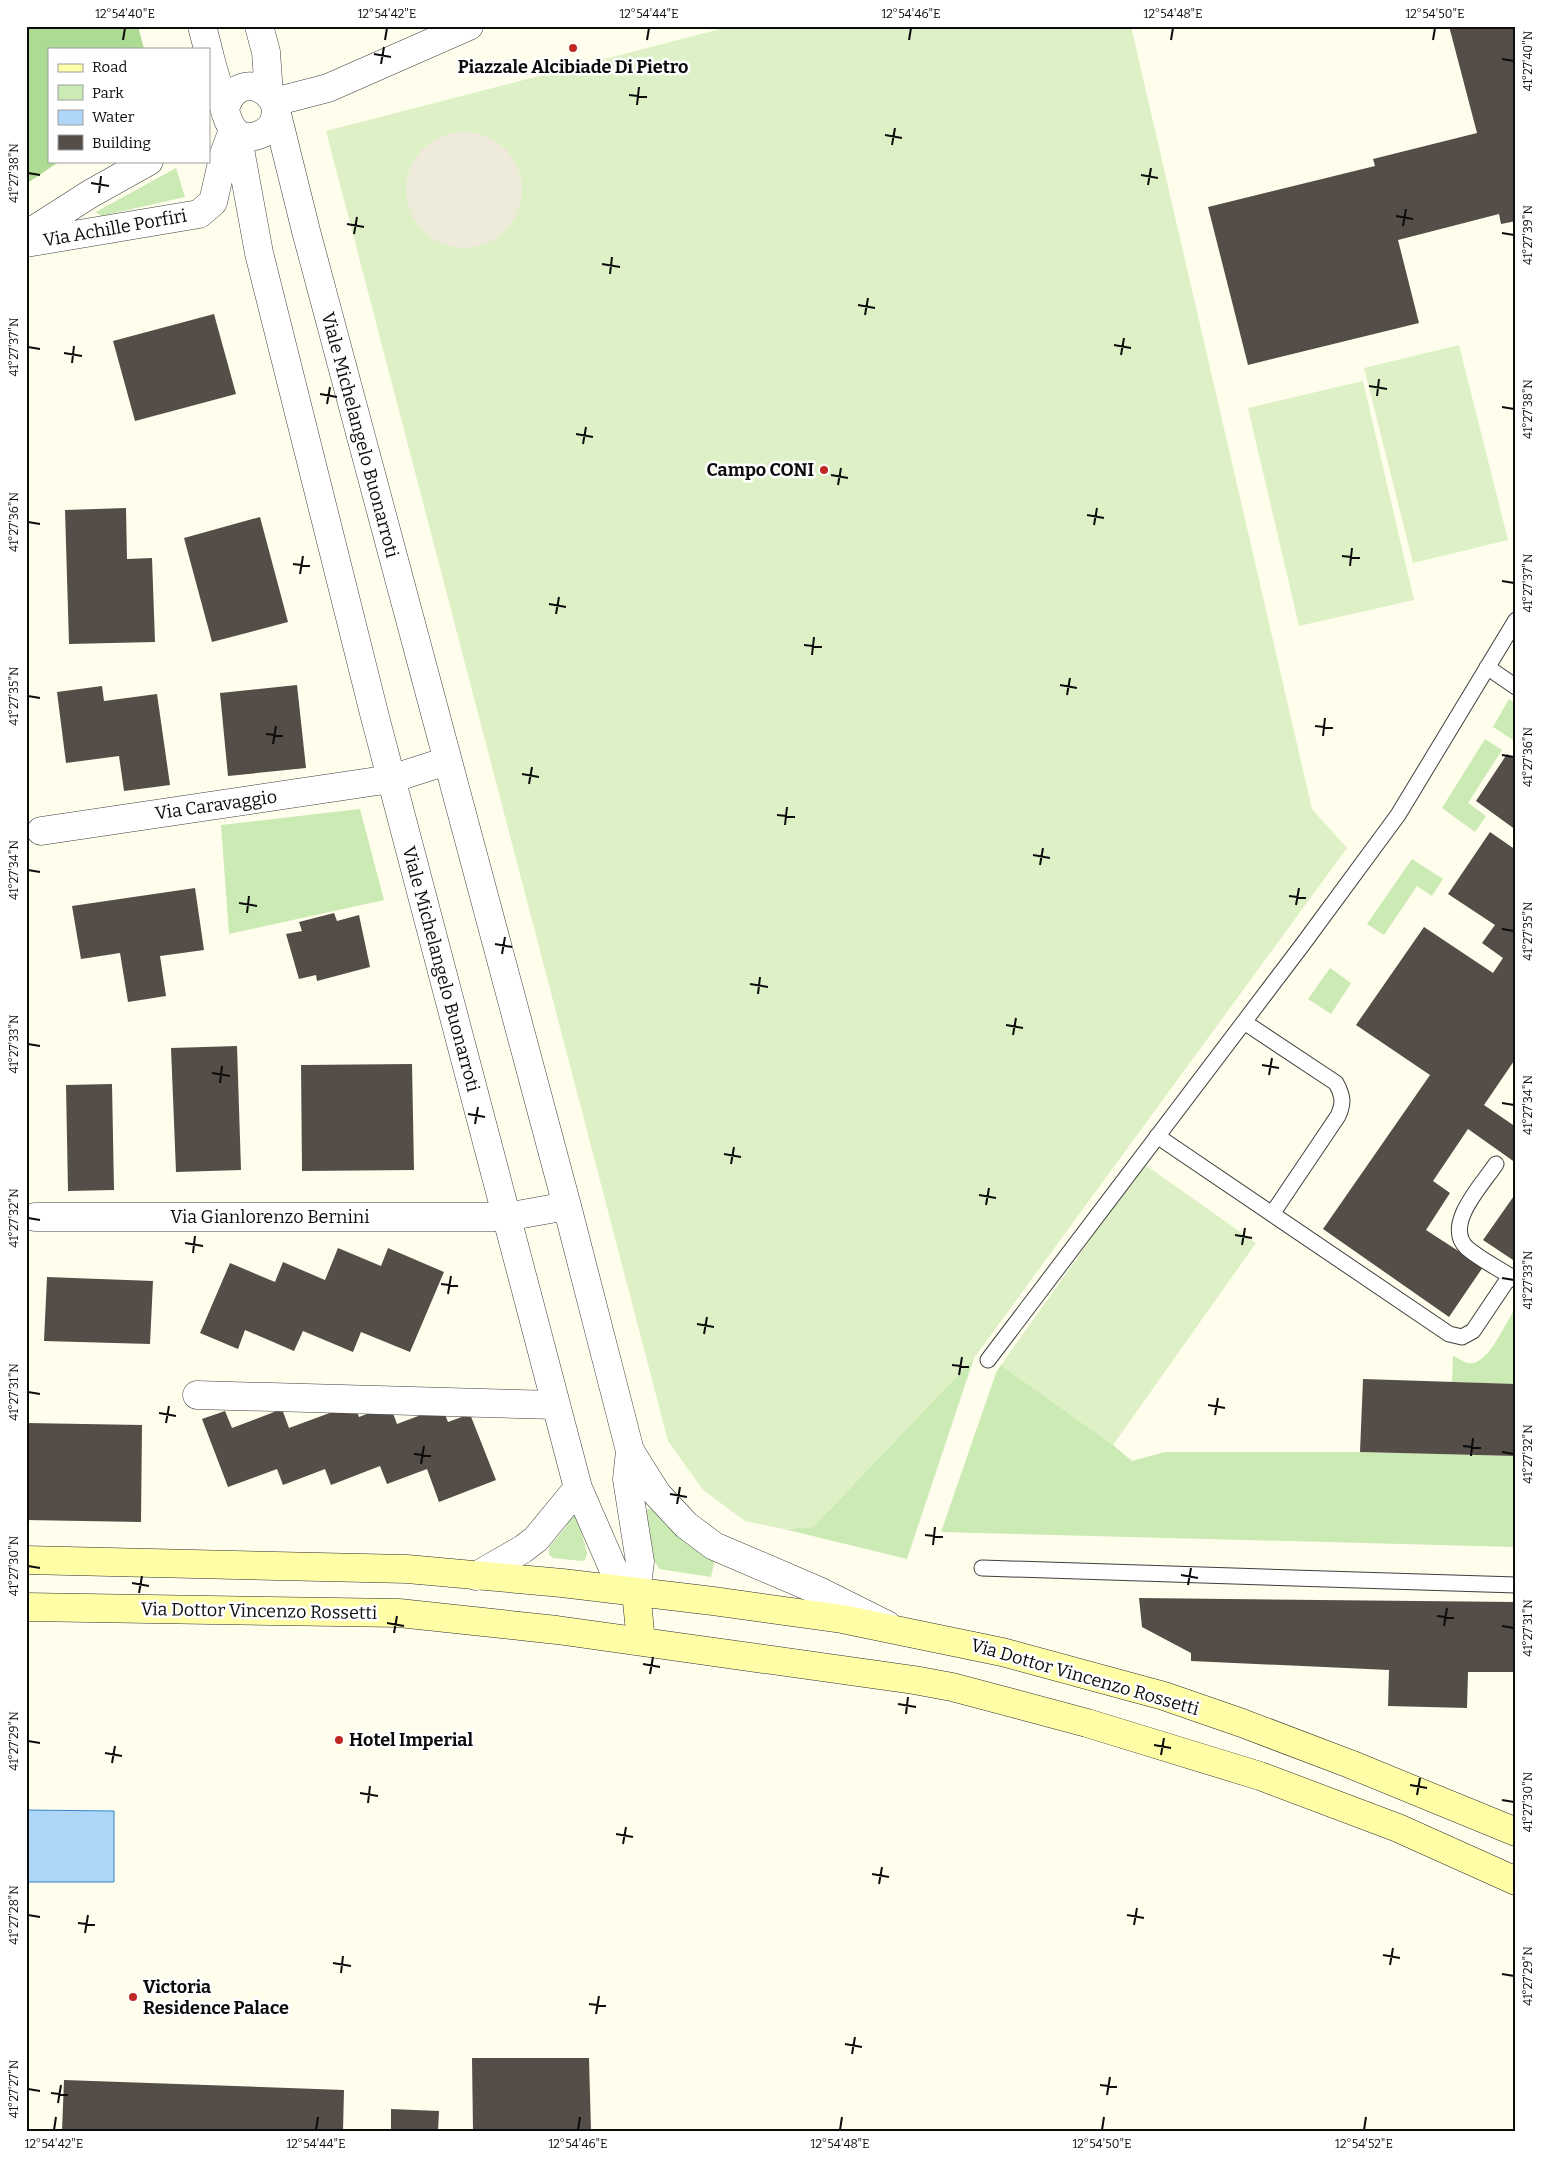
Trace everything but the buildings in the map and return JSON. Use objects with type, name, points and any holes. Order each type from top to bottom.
[{"type":"street","points":[[202,26],[208,48]]},
{"type":"street","name":"Viale Michelangelo Buonarroti","points":[[259,26],[266,52],[273,102],[306,231],[567,1206],[630,1451],[657,1494],[686,1525],[714,1546],[826,1594],[896,1629]]},
{"type":"street","points":[[226,123],[227,102],[238,89],[246,86],[263,89],[273,102],[328,88],[469,26]]},
{"type":"street","name":"Viale Michelangelo Buonarroti","points":[[210,57],[391,779],[578,1488],[615,1573],[636,1592]]},
{"type":"street","name":"Viale Michelangelo Buonarroti","points":[[226,123],[252,137],[267,131],[273,125],[273,102]]},
{"type":"street","name":"Via Achille Porfiri","points":[[26,243],[200,214],[213,202],[224,154],[226,123]]},
{"type":"street","name":"Via Achille Porfiri","points":[[26,235],[90,194],[147,162]]},
{"type":"street","points":[[391,779],[447,761]]},
{"type":"street","name":"Via Caravaggio","points":[[41,831],[391,779]]},
{"type":"street","points":[[506,1217],[567,1206]]},
{"type":"street","name":"Via Gianlorenzo Bernini","points":[[35,1217],[506,1217]]},
{"type":"street","points":[[197,1395],[556,1405]]},
{"type":"street","name":"Viale Michelangelo Buonarroti","points":[[630,1451],[627,1479],[640,1562],[636,1592]]},
{"type":"street","points":[[476,1576],[508,1559],[536,1539],[578,1488]]},
{"type":"street","name":"Via Dottor Vincenzo Rossetti","points":[[26,1560],[407,1569],[562,1583],[774,1608],[896,1629],[1002,1652],[1164,1696],[1341,1760],[1516,1832]]},
{"type":"street","points":[[636,1592],[641,1641]]},
{"type":"street","name":"Via Dottor Vincenzo Rossetti","points":[[26,1607],[399,1613],[557,1630],[914,1680],[952,1687],[1078,1720],[1301,1790],[1411,1833],[1516,1881]]},
{"type":"lane","points":[[988,1360],[1398,815],[1516,620]]},
{"type":"lane","points":[[1487,667],[1516,687]]},
{"type":"lane","points":[[1244,1022],[1336,1083],[1342,1093],[1343,1105],[1338,1116],[1272,1214]]},
{"type":"lane","points":[[1157,1136],[1272,1214],[1319,1253],[1449,1334],[1462,1337],[1473,1331],[1513,1278],[1467,1247],[1459,1236],[1459,1222],[1496,1164]]},
{"type":"lane","points":[[982,1568],[1516,1586]]},
{"type":"green space","points":[[26,26],[138,26],[144,48],[48,48],[48,162],[59,162],[26,184]]},
{"type":"green space","name":"Campo CONI","points":[[732,26],[1131,26],[1312,809],[1347,848],[974,1358],[813,1527],[784,1529],[745,1521],[703,1490],[668,1441],[326,131]]},
{"type":"green space","points":[[176,168],[185,197],[101,216],[96,212]]},
{"type":"green space","points":[[1459,345],[1508,540],[1413,563],[1364,368]]},
{"type":"green space","points":[[1363,381],[1414,600],[1299,626],[1248,408]]},
{"type":"green space","points":[[1509,699],[1516,704],[1516,742],[1493,727]]},
{"type":"green space","points":[[1485,739],[1502,750],[1468,803],[1486,816],[1475,832],[1442,808]]},
{"type":"green space","points":[[360,809],[384,900],[229,934],[221,825]]},
{"type":"green space","points":[[1412,859],[1443,879],[1432,896],[1417,886],[1384,935],[1367,924]]},
{"type":"green space","points":[[1330,968],[1351,983],[1331,1014],[1308,999]]},
{"type":"green space","points":[[1144,1164],[1256,1243],[1113,1445],[1001,1365]]},
{"type":"green space","points":[[1516,1308],[1516,1384],[1452,1382],[1453,1356],[1468,1363],[1476,1362],[1483,1358],[1496,1342]]},
{"type":"green space","points":[[974,1358],[907,1559],[784,1529],[813,1527]]},
{"type":"green space","points":[[1001,1365],[1113,1445],[1132,1461],[1165,1452],[1360,1452],[1516,1456],[1516,1547],[941,1532],[996,1373]]},
{"type":"green space","points":[[652,1508],[715,1559],[711,1577],[659,1569],[654,1560],[644,1516],[648,1509]]},
{"type":"green space","points":[[576,1512],[587,1553],[585,1560],[553,1558],[549,1555],[549,1547],[566,1527],[572,1513]]},
{"type":"shaded area","points":[[464,132],[486,136],[505,149],[518,168],[522,190],[518,212],[505,231],[486,244],[464,248],[442,244],[423,231],[410,212],[406,190],[410,168],[423,149],[442,136]]},
{"type":"water","points":[[26,1810],[114,1811],[114,1882],[26,1882]]},
{"type":"place","name":"Piazzale Alcibiade Di Pietro","points":[[573,48]]},
{"type":"place","name":"Campo CONI","points":[[824,470]]},
{"type":"place","name":"Hotel Imperial","points":[[339,1740]]},
{"type":"place","name":"Victoria Residence Palace","points":[[133,1997]]}]
